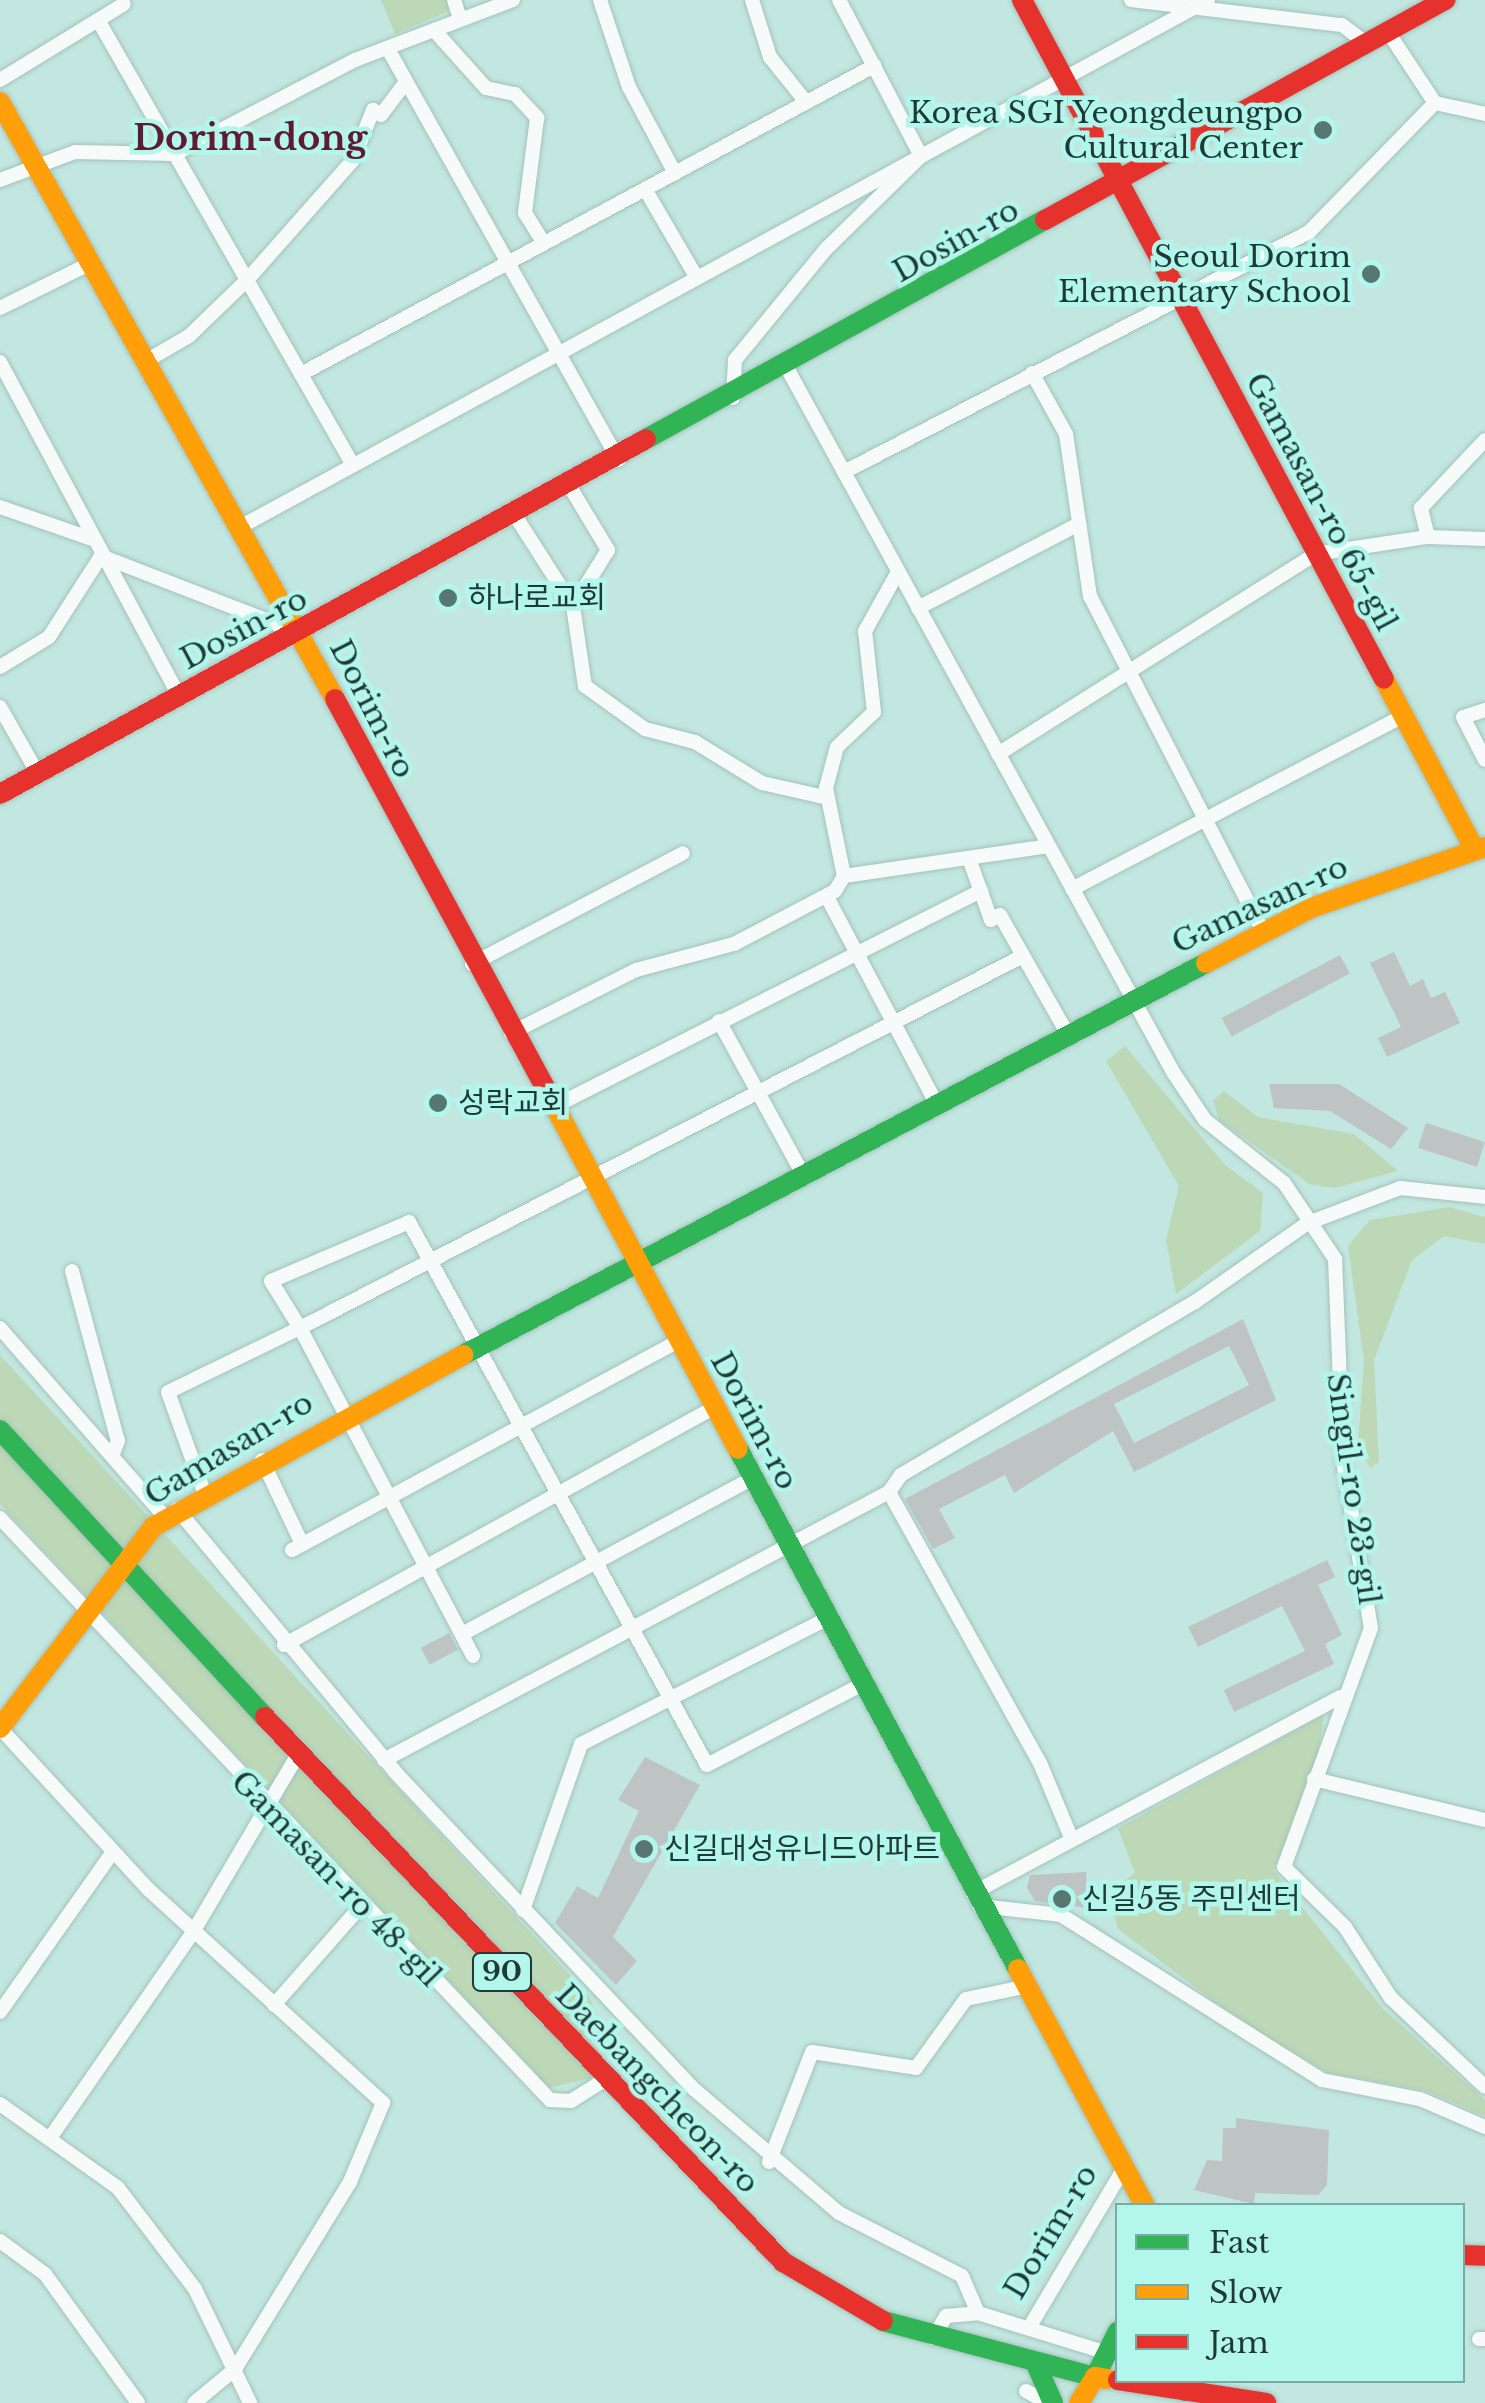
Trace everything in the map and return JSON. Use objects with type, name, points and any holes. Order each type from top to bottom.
[{"type":"main road","name":"Gamasan-ro 65-gil","points":[[1022,0],[1176,297],[1402,716],[1479,848]]},
{"type":"main road","name":"Dosin-ro","points":[[0,794],[734,398],[1445,0]]},
{"type":"main road","name":"Dorim-ro","points":[[0,102],[300,634],[472,964],[1143,2203]]},
{"type":"main road","name":"Gamasan-ro","points":[[0,1728],[118,1564],[172,1513],[204,1492],[801,1170],[1264,933],[1479,848]]},
{"type":"main road","name":"Daebangcheon-ro","points":[[0,1430],[118,1564],[298,1756],[783,2262],[878,2319],[934,2338],[1115,2379]]},
{"type":"main road","points":[[1079,2403],[1115,2337]]},
{"type":"main road","points":[[1036,2364],[1051,2403]]},
{"type":"main road","name":"Daebangcheon-ro","points":[[1144,2383],[1266,2403]]},
{"type":"main road","points":[[1138,2403],[1170,2386]]},
{"type":"street","points":[[454,0],[460,19]]},
{"type":"street","points":[[0,180],[75,152],[175,154],[388,49],[513,0]]},
{"type":"street","points":[[600,0],[629,87],[675,173]]},
{"type":"street","points":[[752,0],[770,57],[806,102]]},
{"type":"street","points":[[839,0],[922,156]]},
{"type":"street","points":[[1131,0],[1342,25],[1367,44]]},
{"type":"street","points":[[240,527],[1208,0]]},
{"type":"street","points":[[0,80],[124,4]]},
{"type":"street","points":[[98,20],[353,465]]},
{"type":"street","points":[[434,30],[486,88],[516,94],[537,118],[525,213],[544,244]]},
{"type":"street","points":[[1388,32],[1434,103],[1485,114]]},
{"type":"street","points":[[388,49],[619,460]]},
{"type":"street","points":[[301,374],[874,66]]},
{"type":"street","points":[[146,360],[189,336],[247,280],[354,160],[374,110],[381,115],[406,82]]},
{"type":"street","points":[[844,472],[1308,232],[1434,103]]},
{"type":"street","points":[[734,398],[735,360],[826,249],[922,156]]},
{"type":"street","points":[[645,189],[696,278]]},
{"type":"street","points":[[0,308],[92,263]]},
{"type":"street","points":[[0,362],[180,698]]},
{"type":"street","name":"Singil-ro 23-gil","points":[[787,368],[1133,1000],[1205,1120],[1284,1183],[1334,1259],[1343,1461],[1372,1628],[1340,1696],[1284,1866],[1345,1927],[1390,1998],[1485,2087]]},
{"type":"street","points":[[1032,373],[1066,434],[1090,596],[1264,933]]},
{"type":"street","points":[[1428,537],[1421,508],[1485,440]]},
{"type":"street","points":[[570,487],[608,550],[572,606]]},
{"type":"street","points":[[0,507],[92,539]]},
{"type":"street","points":[[516,517],[572,606],[586,686],[645,730],[695,742],[762,783],[824,797]]},
{"type":"street","points":[[918,608],[1079,524]]},
{"type":"street","points":[[998,754],[1129,675],[1315,554],[1428,537],[1485,539]]},
{"type":"street","points":[[101,556],[300,634]]},
{"type":"street","points":[[0,667],[49,637],[101,556]]},
{"type":"street","points":[[844,876],[824,797],[837,747],[874,712],[865,632],[898,572]]},
{"type":"street","points":[[0,706],[38,774]]},
{"type":"street","points":[[1485,710],[1463,716],[1485,760]]},
{"type":"street","points":[[1072,889],[1402,716]]},
{"type":"street","points":[[511,1034],[636,970],[734,944],[827,897],[844,876],[899,862],[970,864],[1049,846]]},
{"type":"street","points":[[472,964],[683,853]]},
{"type":"street","points":[[970,864],[981,891],[1024,956],[1066,1034]]},
{"type":"street","points":[[552,1108],[853,952],[981,891]]},
{"type":"street","points":[[827,897],[935,1101]]},
{"type":"street","points":[[204,1492],[168,1392],[593,1186],[1024,956]]},
{"type":"street","points":[[719,1020],[801,1170]]},
{"type":"street","points":[[384,1760],[889,1492],[901,1475],[1195,1302],[1308,1223],[1400,1188],[1485,1197]]},
{"type":"street","name":"Gamasan-ro","points":[[346,1415],[271,1281],[409,1222],[434,1264]]},
{"type":"street","points":[[434,1264],[481,1340],[708,1765],[862,1686]]},
{"type":"street","points":[[72,1271],[118,1441],[112,1456]]},
{"type":"street","points":[[0,1328],[112,1456],[172,1513],[384,1760],[523,1910],[769,2162],[840,2213],[962,2276],[978,2313]]},
{"type":"street","points":[[262,1460],[297,1547],[677,1342]]},
{"type":"street","points":[[284,1645],[712,1408]]},
{"type":"street","points":[[346,1415],[474,1656]]},
{"type":"street","points":[[462,1634],[751,1480]]},
{"type":"street","points":[[889,1492],[1040,1763],[1072,1840]]},
{"type":"street","name":"Gamasan-ro 48-gil","points":[[0,1518],[82,1612],[360,1907],[550,2100],[571,2100],[606,2080]]},
{"type":"street","points":[[523,1910],[581,1744],[826,1619]]},
{"type":"street","points":[[976,1900],[1072,1840],[1340,1696]]},
{"type":"street","points":[[0,1728],[192,1932],[383,2102],[350,2182],[234,2368],[194,2403]]},
{"type":"street","points":[[50,2138],[192,1932],[270,1811],[298,1756]]},
{"type":"street","points":[[1314,1779],[1485,1820]]},
{"type":"street","points":[[0,2012],[113,1852]]},
{"type":"street","points":[[976,1900],[1062,1915],[1104,1934],[1283,2060],[1485,2127]]},
{"type":"street","points":[[274,2006],[360,1907]]},
{"type":"street","points":[[769,2162],[812,2052],[916,2068],[966,1999],[1023,1987]]},
{"type":"street","points":[[0,2104],[118,2188],[195,2289],[250,2403]]},
{"type":"street","name":"Dorim-ro","points":[[1029,2328],[1124,2168]]},
{"type":"street","points":[[0,2241],[46,2274],[138,2403]]},
{"type":"street","points":[[934,2338],[946,2316],[978,2313],[1107,2353]]},
{"type":"street","points":[[1026,2391],[1051,2403]]},
{"type":"green space","points":[[381,0],[446,0],[451,10],[395,34]]},
{"type":"green space","points":[[1125,1046],[1225,1165],[1263,1193],[1260,1231],[1176,1294],[1166,1240],[1179,1186],[1106,1061]]},
{"type":"green space","points":[[1224,1091],[1258,1117],[1354,1134],[1398,1171],[1334,1188],[1309,1184],[1219,1120],[1213,1101]]},
{"type":"green space","points":[[1449,1207],[1485,1217],[1485,1244],[1444,1236],[1412,1260],[1374,1360],[1379,1462],[1370,1468],[1358,1445],[1364,1361],[1348,1246],[1370,1220]]},
{"type":"green space","points":[[0,1355],[589,1996],[603,2030],[591,2078],[549,2088],[0,1504]]},
{"type":"green space","points":[[1324,1715],[1314,1779],[1273,1870],[1383,2009],[1485,2100],[1485,2116],[1424,2090],[1329,2073],[1248,2027],[1118,1929],[1108,1892],[1135,1873],[1118,1828]]},
{"type":"building","points":[[1394,952],[1410,986],[1423,979],[1431,998],[1445,992],[1460,1023],[1387,1057],[1378,1038],[1401,1027],[1370,963]]},
{"type":"building","points":[[1340,955],[1350,974],[1232,1036],[1222,1018]]},
{"type":"building","points":[[1269,1084],[1339,1084],[1408,1128],[1391,1149],[1330,1111],[1274,1108]]},
{"type":"building","points":[[1426,1123],[1485,1142],[1477,1167],[1418,1148]]},
{"type":"building","points":[[1243,1319],[1276,1400],[1134,1472],[1113,1431],[1014,1493],[1005,1475],[939,1509],[955,1538],[933,1549],[905,1499]],"holes":[[[1229,1346],[1249,1385],[1134,1443],[1114,1404]]]},
{"type":"building","points":[[1327,1560],[1335,1577],[1318,1585],[1342,1635],[1325,1644],[1334,1664],[1234,1712],[1224,1690],[1305,1651],[1282,1606],[1198,1647],[1188,1627]]},
{"type":"building","points":[[449,1633],[458,1650],[430,1665],[421,1648]]},
{"type":"building","name":"신길대성유니드아파트","points":[[645,1757],[700,1785],[613,1937],[637,1961],[616,1985],[555,1923],[577,1886],[598,1898],[639,1811],[618,1800]]},
{"type":"building","name":"신길5동 주민센터","points":[[1086,1872],[1088,1908],[1035,1901],[1027,1888],[1030,1875]]},
{"type":"building","points":[[1236,2118],[1329,2130],[1327,2185],[1318,2195],[1255,2193],[1254,2203],[1194,2190],[1207,2160],[1222,2161],[1223,2128],[1236,2128]]},
{"type":"traffic: fast","points":[[646,439],[1045,220]]},
{"type":"traffic: fast","points":[[463,1355],[1206,963]]},
{"type":"traffic: fast","points":[[0,1430],[265,1717]]},
{"type":"traffic: fast","points":[[738,1449],[1018,1969]]},
{"type":"traffic: fast","points":[[883,2321],[1095,2377],[1115,2337]]},
{"type":"traffic: fast","points":[[1036,2364],[1053,2403]]},
{"type":"traffic: fast","points":[[1173,2383],[1185,2391]]},
{"type":"traffic: slow","points":[[0,102],[335,699]]},
{"type":"traffic: slow","points":[[1384,679],[1474,848]]},
{"type":"traffic: slow","points":[[1206,963],[1311,908],[1485,847]]},
{"type":"traffic: slow","points":[[545,1088],[738,1449]]},
{"type":"traffic: slow","points":[[0,1728],[153,1527],[463,1355]]},
{"type":"traffic: slow","points":[[1018,1969],[1143,2203]]},
{"type":"traffic: slow","points":[[1079,2403],[1095,2377],[1107,2379]]},
{"type":"traffic: jam","points":[[1022,0],[1384,679]]},
{"type":"traffic: jam","points":[[1045,220],[1445,0]]},
{"type":"traffic: jam","points":[[0,794],[646,439]]},
{"type":"traffic: jam","points":[[335,699],[545,1088]]},
{"type":"traffic: jam","points":[[265,1717],[783,2262],[883,2321]]},
{"type":"traffic: jam","points":[[1465,2255],[1485,2256]]},
{"type":"traffic: jam","points":[[1137,2383],[1266,2403]]},
{"type":"place","name":"Korea SGI Yeongdeungpo Cultural Center","points":[[1323,130]]},
{"type":"place","name":"Seoul Dorim Elementary School","points":[[1371,274]]},
{"type":"place","name":"하나로교회","points":[[448,598]]},
{"type":"place","name":"성락교회","points":[[438,1103]]},
{"type":"place","name":"신길대성유니드아파트","points":[[644,1849]]},
{"type":"place","name":"신길5동 주민센터","points":[[1062,1899]]},
{"type":"district","name":"Dorim-dong","points":[[250,138]]}]
